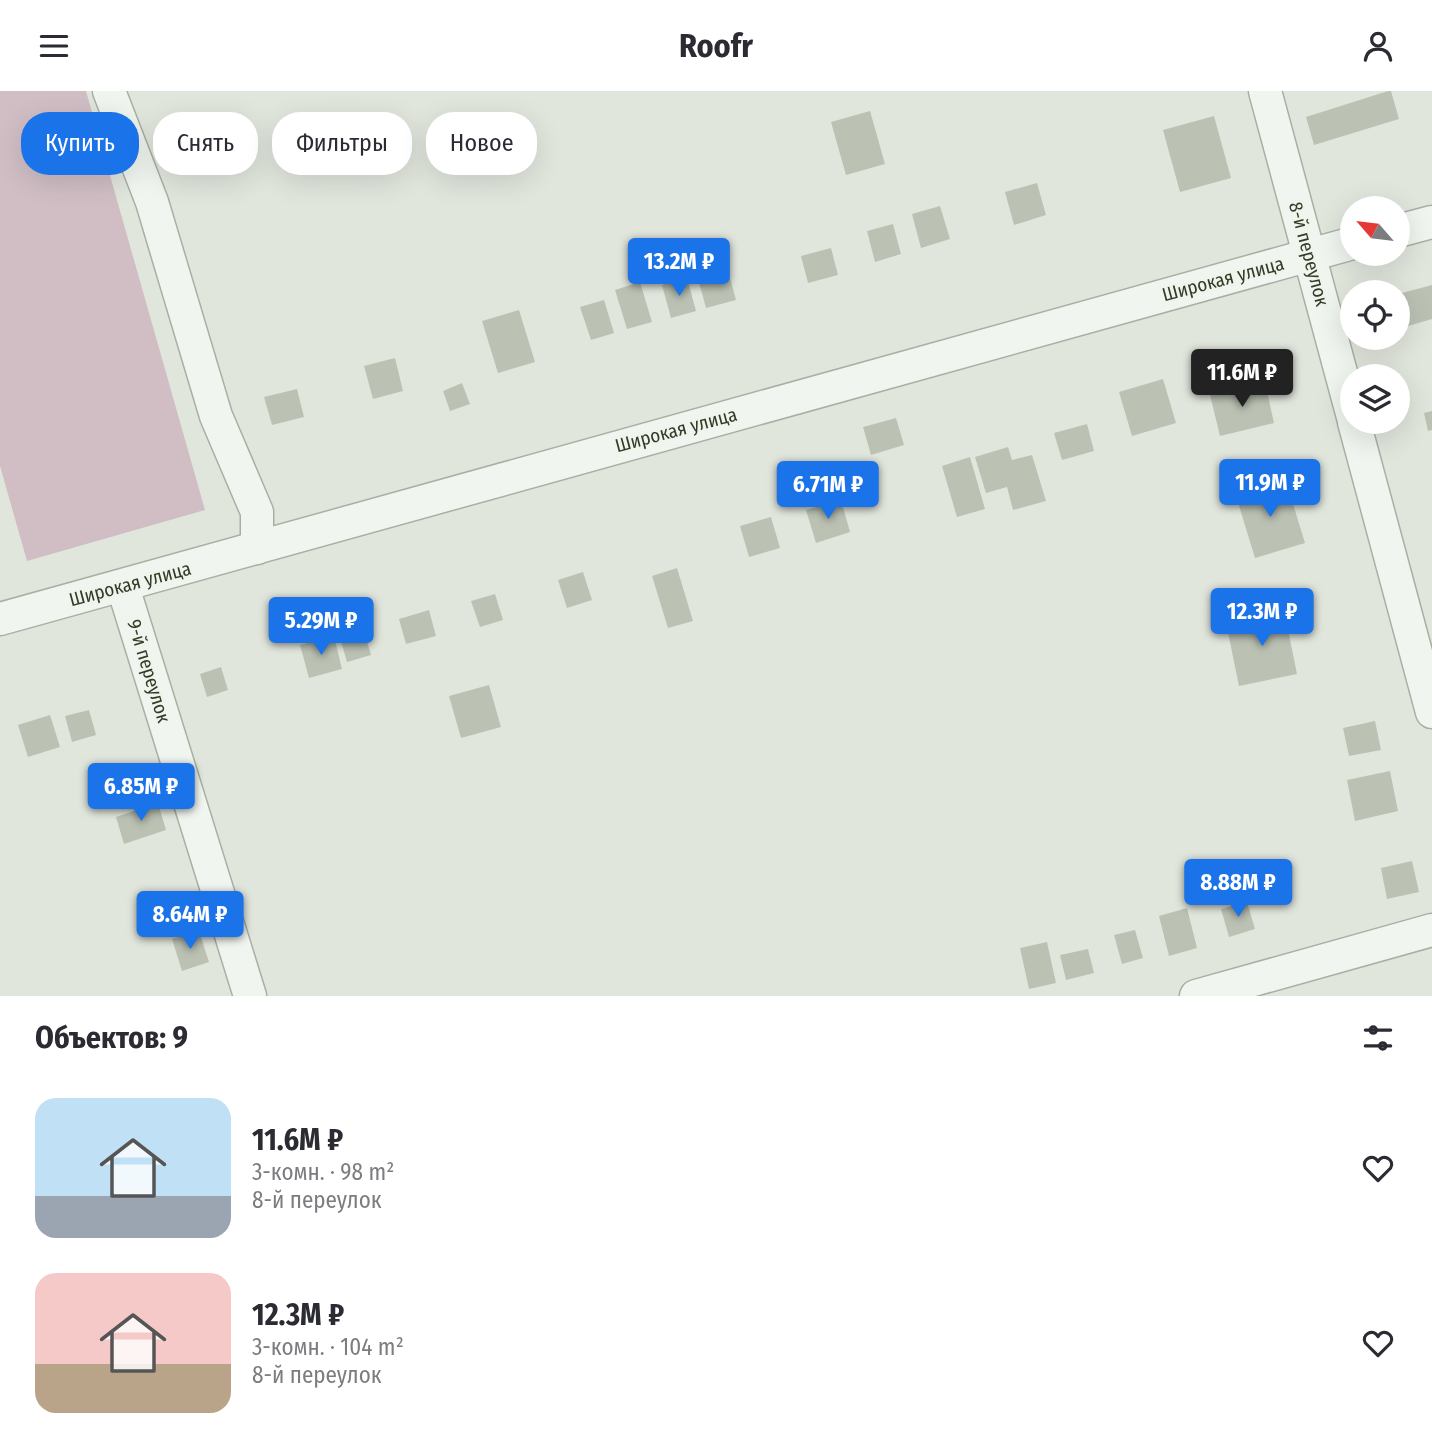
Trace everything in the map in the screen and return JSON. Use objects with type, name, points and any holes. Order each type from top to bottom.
[{"type":"street","points":[[109,91],[152,202],[216,416],[257,512],[257,548]]},
{"type":"street","name":"8-й переулок","points":[[1265,91],[1340,368]]},
{"type":"street","points":[[1410,228],[1432,222]]},
{"type":"street","name":"Широкая улица","points":[[0,619],[123,587],[1340,247]]},
{"type":"street","points":[[1357,434],[1432,712]]},
{"type":"street","name":"9-й переулок","points":[[123,587],[250,996]]},
{"type":"street","points":[[1196,996],[1432,930]]},
{"type":"shaded area","points":[[0,91],[86,91],[92,112],[21,112],[21,175],[110,175],[205,510],[27,561],[0,466]]},
{"type":"building","points":[[1391,91],[1399,119],[1314,145],[1306,117]]},
{"type":"building","points":[[870,111],[885,164],[846,175],[831,122]]},
{"type":"building","points":[[1214,116],[1231,178],[1180,192],[1163,130]]},
{"type":"building","points":[[1037,183],[1046,215],[1014,225],[1005,192]]},
{"type":"building","points":[[940,206],[950,239],[921,248],[912,214]]},
{"type":"building","points":[[893,224],[901,254],[875,262],[867,231]]},
{"type":"building","points":[[831,248],[838,275],[808,283],[801,256]]},
{"type":"building","points":[[727,267],[736,300],[706,308],[697,275]]},
{"type":"building","points":[[687,278],[696,311],[671,318],[662,285]]},
{"type":"building","points":[[640,282],[652,322],[627,329],[615,290]]},
{"type":"building","points":[[1432,285],[1432,319],[1410,325],[1410,291]]},
{"type":"building","points":[[604,300],[614,333],[591,340],[580,307]]},
{"type":"building","points":[[519,310],[535,362],[498,373],[482,321]]},
{"type":"building","points":[[395,358],[403,391],[373,399],[364,366]]},
{"type":"building","points":[[1163,379],[1176,423],[1132,436],[1119,392]]},
{"type":"building","points":[[1265,382],[1274,423],[1220,436],[1210,395]]},
{"type":"building","points":[[462,383],[470,404],[450,411],[443,391]]},
{"type":"building","points":[[297,389],[304,417],[272,425],[264,397]]},
{"type":"building","points":[[1432,411],[1432,430],[1428,431],[1424,413]]},
{"type":"building","points":[[896,418],[904,445],[871,455],[863,427]]},
{"type":"building","points":[[1087,424],[1094,451],[1062,460],[1054,433]]},
{"type":"building","points":[[1008,447],[1012,460],[1032,455],[1046,501],[1013,510],[1007,487],[986,493],[975,457]]},
{"type":"building","points":[[970,457],[985,509],[957,517],[942,466]]},
{"type":"building","points":[[1286,481],[1305,543],[1255,558],[1236,496]]},
{"type":"building","points":[[841,500],[850,532],[816,543],[806,510]]},
{"type":"building","points":[[771,517],[780,548],[749,557],[740,526]]},
{"type":"building","points":[[677,568],[693,621],[668,628],[652,576]]},
{"type":"building","points":[[583,572],[592,600],[567,608],[558,580]]},
{"type":"building","points":[[495,594],[503,620],[480,627],[471,601]]},
{"type":"building","points":[[429,610],[436,636],[406,644],[399,619]]},
{"type":"building","points":[[1284,610],[1297,674],[1239,686],[1226,623]]},
{"type":"building","points":[[363,627],[371,655],[347,662],[339,634]]},
{"type":"building","points":[[334,636],[342,669],[309,678],[300,645]]},
{"type":"building","points":[[221,667],[228,690],[207,697],[200,674]]},
{"type":"building","points":[[489,685],[501,727],[461,738],[449,696]]},
{"type":"building","points":[[89,710],[96,735],[72,742],[65,716]]},
{"type":"building","points":[[50,715],[60,747],[28,757],[18,725]]},
{"type":"building","points":[[1375,721],[1381,750],[1349,756],[1343,728]]},
{"type":"building","points":[[1390,771],[1398,811],[1355,821],[1347,780]]},
{"type":"building","points":[[158,803],[166,830],[124,844],[116,817]]},
{"type":"building","points":[[1412,861],[1419,892],[1387,899],[1381,868]]},
{"type":"building","points":[[1247,902],[1255,929],[1229,937],[1221,909]]},
{"type":"building","points":[[1187,908],[1197,948],[1169,956],[1159,916]]},
{"type":"building","points":[[1135,930],[1143,958],[1122,964],[1114,935]]},
{"type":"building","points":[[199,931],[209,962],[182,971],[172,939]]},
{"type":"building","points":[[1047,942],[1056,983],[1029,989],[1020,948]]},
{"type":"building","points":[[1088,949],[1094,973],[1066,980],[1060,955]]}]
